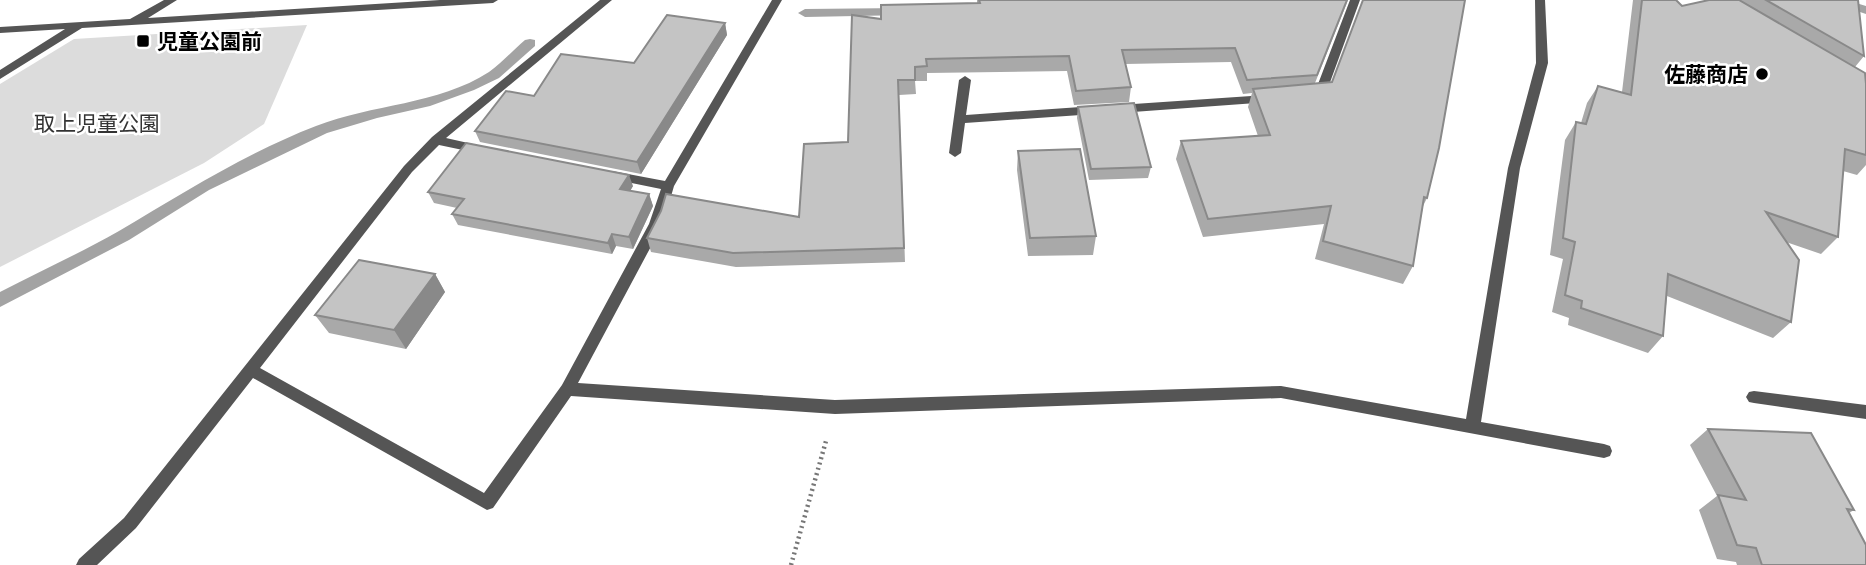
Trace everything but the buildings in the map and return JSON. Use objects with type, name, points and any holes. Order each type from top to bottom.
[{"type":"street","points":[[130,23],[172,0]]},
{"type":"street","points":[[0,30],[493,0]]},
{"type":"street","points":[[85,565],[130,523],[408,169],[436,140],[607,0]]},
{"type":"street","points":[[251,370],[487,503],[567,389],[656,224],[668,186],[777,0]]},
{"type":"street","points":[[1305,97],[1319,96],[1355,0]]},
{"type":"street","points":[[1472,427],[1514,168],[1542,63],[1540,0]]},
{"type":"street","points":[[0,75],[78,27]]},
{"type":"street","points":[[955,153],[965,80]]},
{"type":"street","points":[[960,119],[1277,99]]},
{"type":"street","points":[[436,140],[491,151]]},
{"type":"street","points":[[600,173],[668,186]]},
{"type":"street","points":[[567,389],[835,407],[1281,392],[1604,451]]},
{"type":"street","points":[[1754,397],[1866,412]]},
{"type":"path","points":[[791,565],[835,407]]},
{"type":"green space","name":"取上児童公園","points":[[307,25],[264,124],[204,163],[0,267],[0,84],[74,39]]},
{"type":"waterway","points":[[1831,0],[1866,10]]},
{"type":"waterway","points":[[805,13],[903,12]]},
{"type":"waterway","points":[[0,300],[123,236],[203,186],[322,129],[375,113],[425,103],[469,87],[494,75],[530,43]]},
{"type":"place","name":"児童公園前","points":[[143,41]]},
{"type":"place","name":"佐藤商店","points":[[1762,74]]}]
